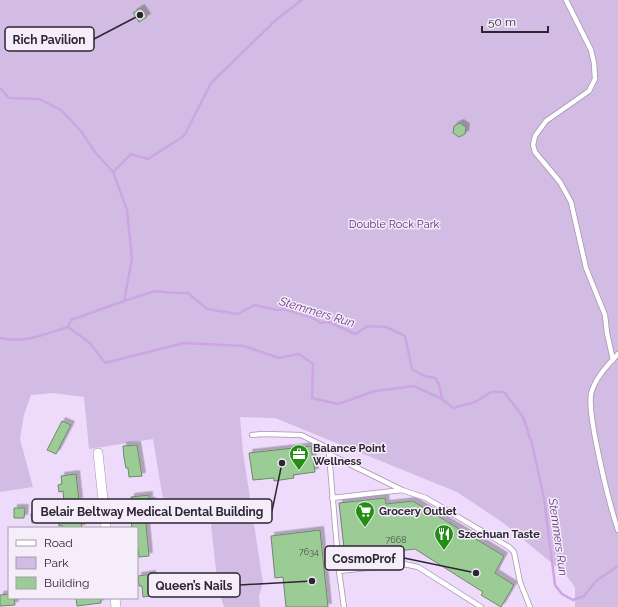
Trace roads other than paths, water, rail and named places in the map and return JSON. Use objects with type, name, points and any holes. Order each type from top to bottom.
[{"type":"street","points":[[98,453],[106,527]]},
{"type":"lane","points":[[566,0],[591,50],[595,79],[589,90],[546,121],[535,136],[533,146],[535,152],[560,182],[571,202],[586,268],[605,315],[613,360]]},
{"type":"lane","points":[[618,354],[606,366],[599,376],[592,393],[590,405],[597,448],[610,505],[618,530]]},
{"type":"lane","points":[[252,435],[301,435],[328,448],[339,571],[344,607]]},
{"type":"lane","points":[[329,454],[402,490],[426,498],[509,547],[514,552],[520,582],[530,607]]},
{"type":"lane","points":[[332,498],[402,490]]},
{"type":"lane","points":[[339,571],[404,564],[418,567],[481,607]]},
{"type":"waterway","points":[[113,172],[131,154],[148,159],[184,136],[211,83],[278,18],[302,0]]},
{"type":"waterway","name":"Stemmers Run","points":[[0,88],[9,98],[39,99],[61,110],[81,131],[95,152],[113,172],[127,210],[132,259],[124,301],[71,320],[68,327]]},
{"type":"waterway","name":"Stemmers Run","points":[[124,301],[155,291],[188,293],[207,309],[238,314],[254,305],[277,310],[284,309],[311,317],[321,323],[329,322],[355,334],[368,326],[386,327],[405,336],[412,369],[424,376],[435,378],[439,384],[442,399]]},
{"type":"waterway","name":"Stemmers Run","points":[[68,327],[90,343],[105,363],[184,343],[244,346],[279,358],[299,354],[313,364],[312,398],[338,404],[375,391],[414,386],[442,399],[453,408],[475,402],[491,392],[504,392],[523,417],[532,444],[544,498],[555,585],[562,594],[573,600],[584,596],[596,581],[618,566]]},
{"type":"waterway","points":[[0,338],[9,340],[26,339],[68,327]]},
{"type":"place","name":"Rich Pavilion","points":[[140,15]]},
{"type":"place","name":"Belair Beltway Medical Dental Building","points":[[282,463]]},
{"type":"place","name":"Balance Point Wellness","points":[[299,471]]},
{"type":"place","name":"Grocery Outlet","points":[[365,528]]},
{"type":"place","name":"Szechuan Taste","points":[[444,551]]},
{"type":"place","name":"CosmoProf","points":[[476,573]]},
{"type":"place","name":"Queen’s Nails","points":[[312,581]]},
{"type":"park label","name":"Double Rock Park","points":[[394,224]]}]
